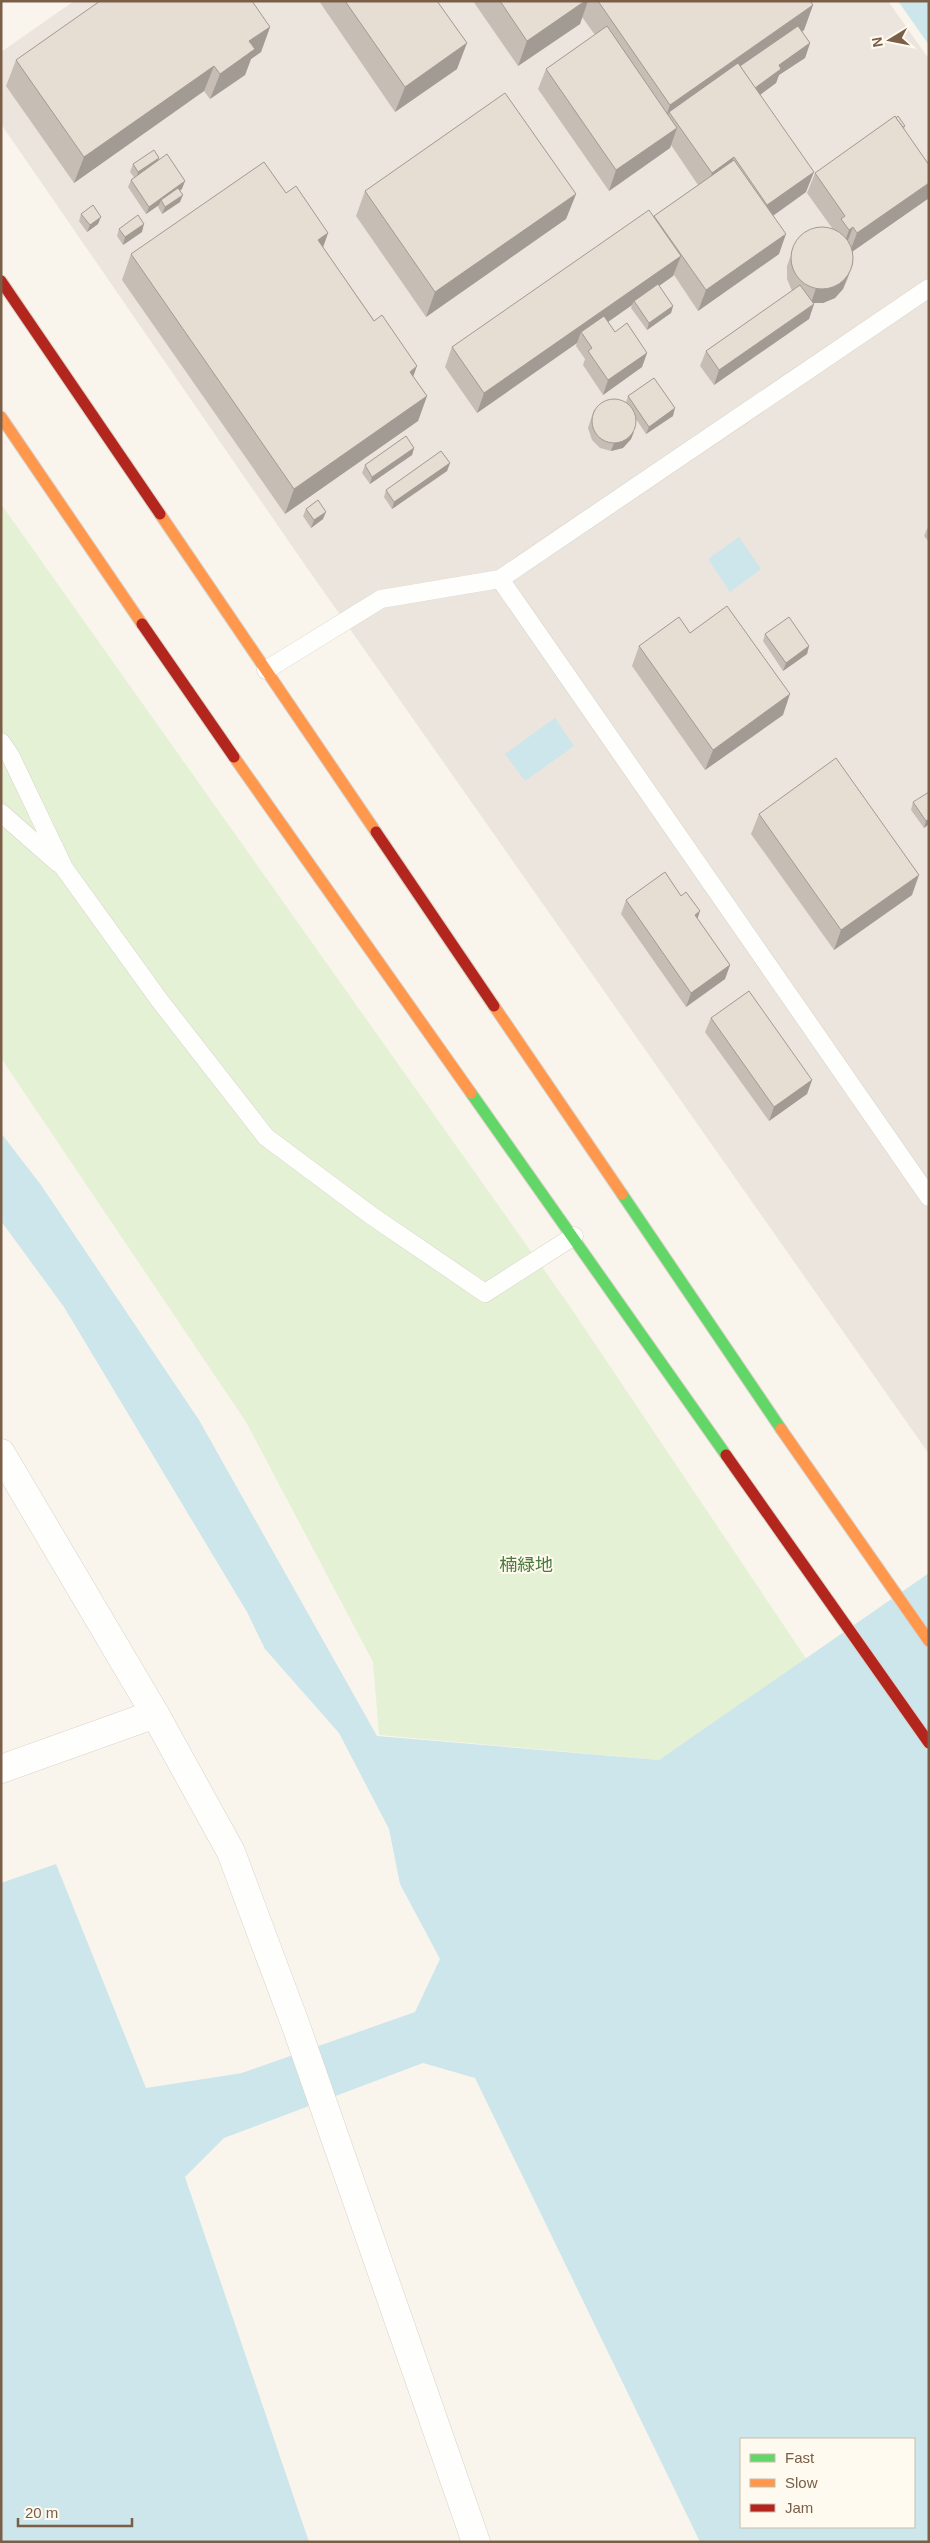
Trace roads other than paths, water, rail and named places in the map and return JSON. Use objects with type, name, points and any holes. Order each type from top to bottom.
[{"type":"street","points":[[1,281],[851,1531],[929,1641]]},
{"type":"street","points":[[1,417],[203,713],[574,1236],[801,1564],[929,1742]]},
{"type":"street","points":[[1,1454],[155,1714],[231,1852],[296,2026],[476,2542]]},
{"type":"street","points":[[1,1768],[155,1714]]},
{"type":"lane","points":[[266,670],[381,599],[500,579],[929,288]]},
{"type":"lane","points":[[500,579],[929,1197]]},
{"type":"lane","points":[[1,742],[10,754],[64,868],[160,1001],[266,1137],[372,1216],[485,1293],[574,1236]]},
{"type":"lane","points":[[1,813],[64,868]]},
{"type":"water","points":[[898,1],[929,1],[929,45]]},
{"type":"water","points":[[739,537],[761,569],[730,592],[708,559]]},
{"type":"water","points":[[555,718],[574,746],[525,781],[505,754]]},
{"type":"water","points":[[1,1133],[41,1185],[199,1420],[377,1736],[659,1760],[929,1573],[929,2542],[700,2542],[475,2078],[423,2063],[224,2138],[185,2177],[309,2542],[1,2542],[1,1883],[56,1864],[146,2088],[242,2073],[415,2012],[440,1959],[400,1884],[389,1829],[339,1733],[265,1649],[247,1612],[64,1307],[1,1221]]},
{"type":"park label","name":"楠緑地","points":[[526,1565]]}]
